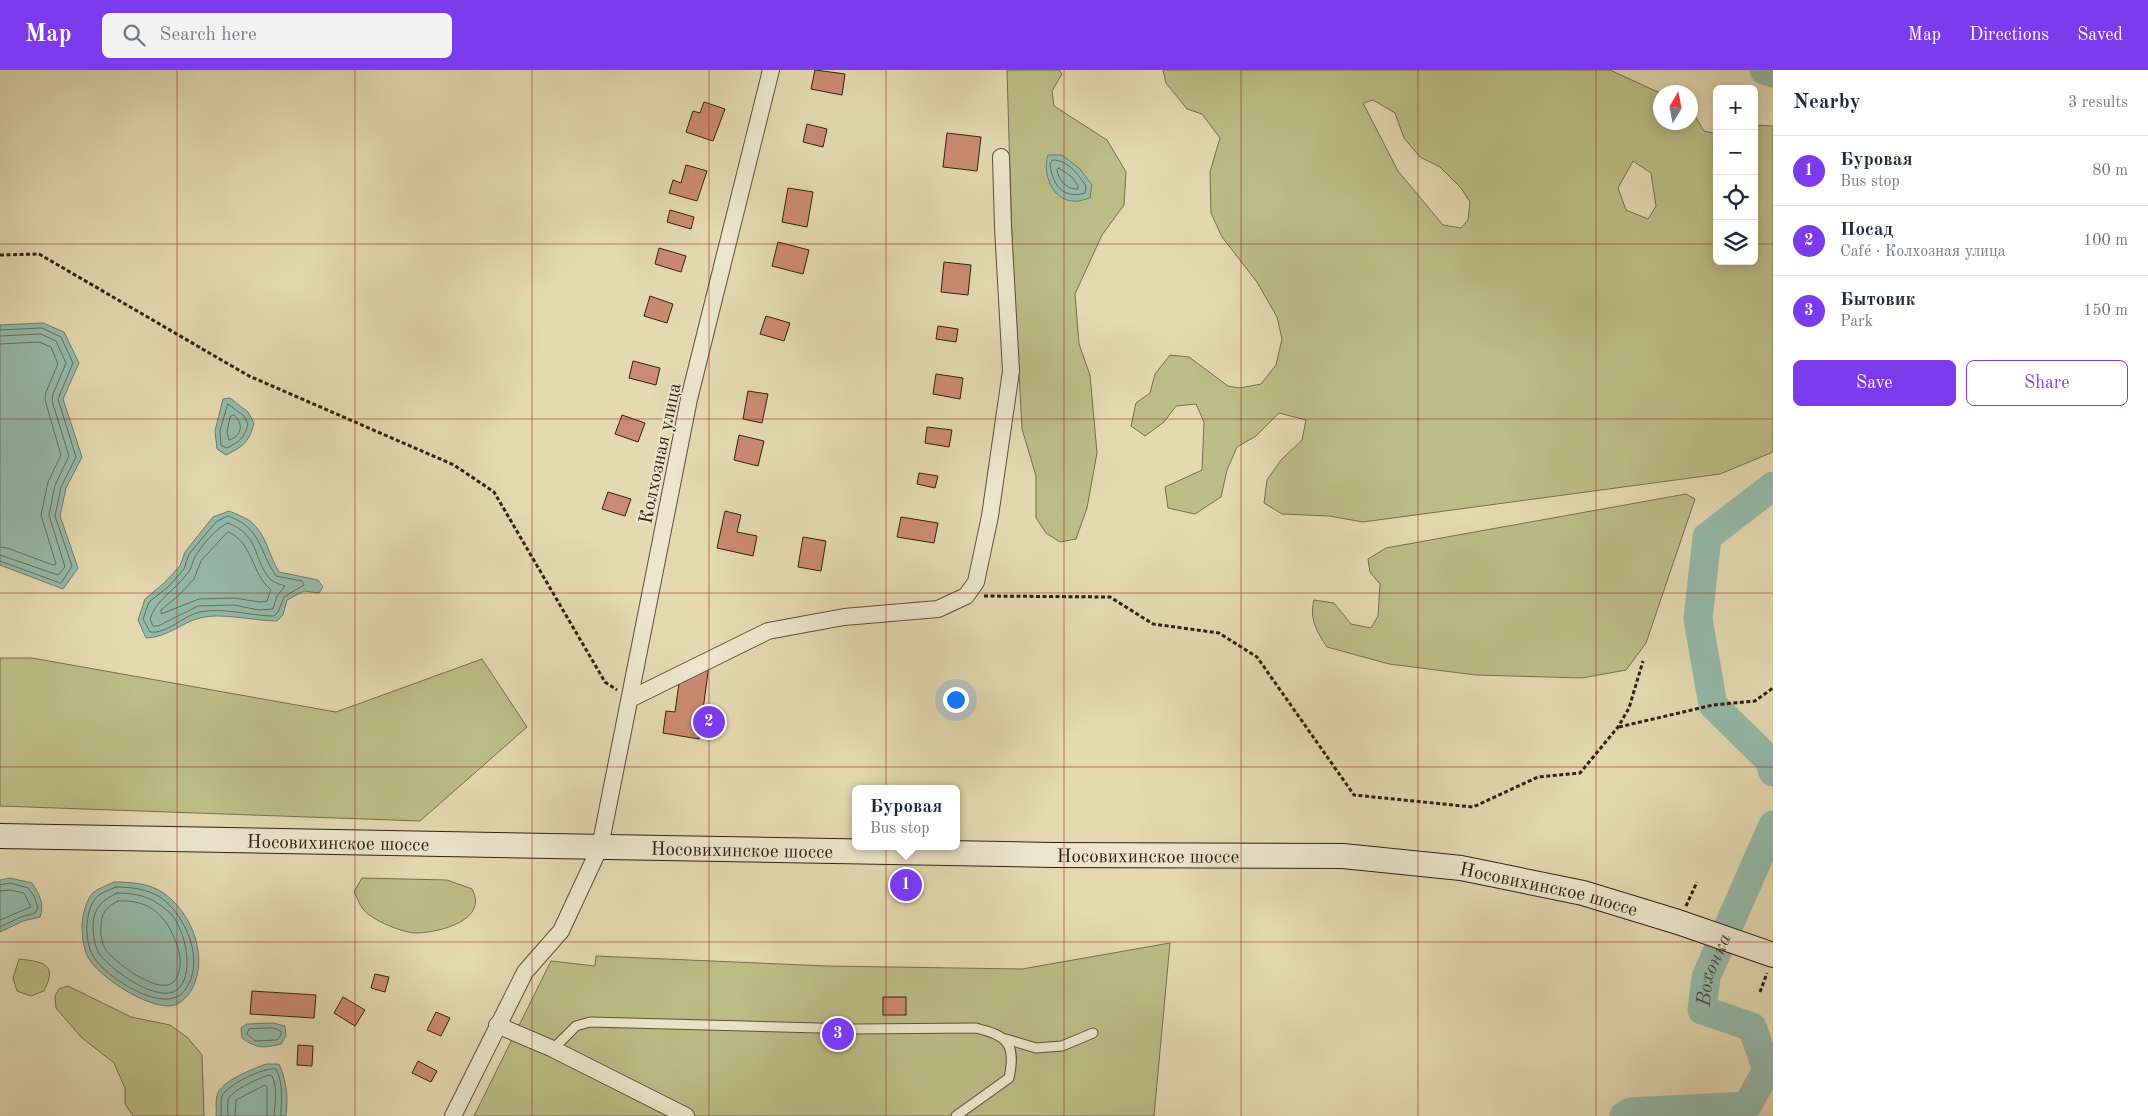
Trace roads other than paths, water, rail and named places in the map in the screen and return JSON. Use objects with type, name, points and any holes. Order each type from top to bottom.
[{"type":"main road","name":"Носовихинское шоссе","points":[[0,836],[1063,855],[1343,856],[1461,868],[1583,893],[1678,922],[1773,955]]},
{"type":"street","name":"Колхозная улица","points":[[453,1116],[525,972],[561,931],[600,846],[690,399],[771,70]]},
{"type":"street","points":[[630,699],[768,631],[844,617],[938,608],[966,596],[976,582],[990,516],[1011,371],[1002,227],[1001,157]]},
{"type":"street","points":[[497,1025],[553,1049],[686,1116]]},
{"type":"lane","points":[[553,1049],[576,1026],[590,1022],[856,1030],[976,1028],[994,1032],[1006,1039],[1036,1048],[1062,1046],[1093,1033]]},
{"type":"lane","points":[[956,1116],[1009,1078],[1012,1065],[1011,1048],[1006,1039]]},
{"type":"water","points":[[1048,155],[1062,155],[1080,169],[1092,185],[1090,198],[1078,201],[1066,200],[1055,191],[1050,185],[1046,170]]},
{"type":"water","points":[[43,323],[64,332],[79,363],[63,399],[82,457],[66,488],[60,516],[78,568],[63,589],[0,565],[0,325]]},
{"type":"water","points":[[230,398],[248,412],[254,423],[245,443],[226,455],[217,449],[215,431],[223,399]]},
{"type":"water","points":[[229,511],[248,520],[260,532],[279,572],[318,580],[323,587],[319,593],[304,591],[287,600],[283,615],[277,621],[208,616],[193,620],[168,633],[146,638],[138,620],[145,599],[180,566],[185,552],[213,517]]},
{"type":"water","points":[[10,878],[32,883],[37,891],[42,908],[40,917],[23,921],[0,932],[0,880]]},
{"type":"water","points":[[114,882],[139,884],[157,889],[173,901],[189,923],[195,936],[199,963],[192,989],[178,1004],[165,1006],[140,998],[114,983],[88,957],[82,932],[85,907],[94,892]]},
{"type":"water","points":[[273,1023],[285,1026],[286,1036],[281,1044],[261,1047],[242,1038],[241,1028],[247,1024]]},
{"type":"water","points":[[266,1064],[279,1064],[282,1071],[286,1090],[286,1116],[216,1116],[217,1096],[224,1085],[238,1076]]},
{"type":"waterway","name":"Вохонка","points":[[1764,70],[1773,73]]},
{"type":"waterway","name":"Вохонка","points":[[1773,486],[1707,537],[1698,619],[1713,705],[1769,760],[1773,772]]},
{"type":"waterway","name":"Вохонка","points":[[1624,1116],[1630,1112],[1747,1106],[1767,1070],[1752,1027],[1702,1010],[1706,977],[1773,825]]},
{"type":"place","name":"Посад","points":[[709,722]]},
{"type":"place","name":"Буровая","points":[[906,885]]},
{"type":"place","name":"Бытовик","points":[[838,1034]]}]
